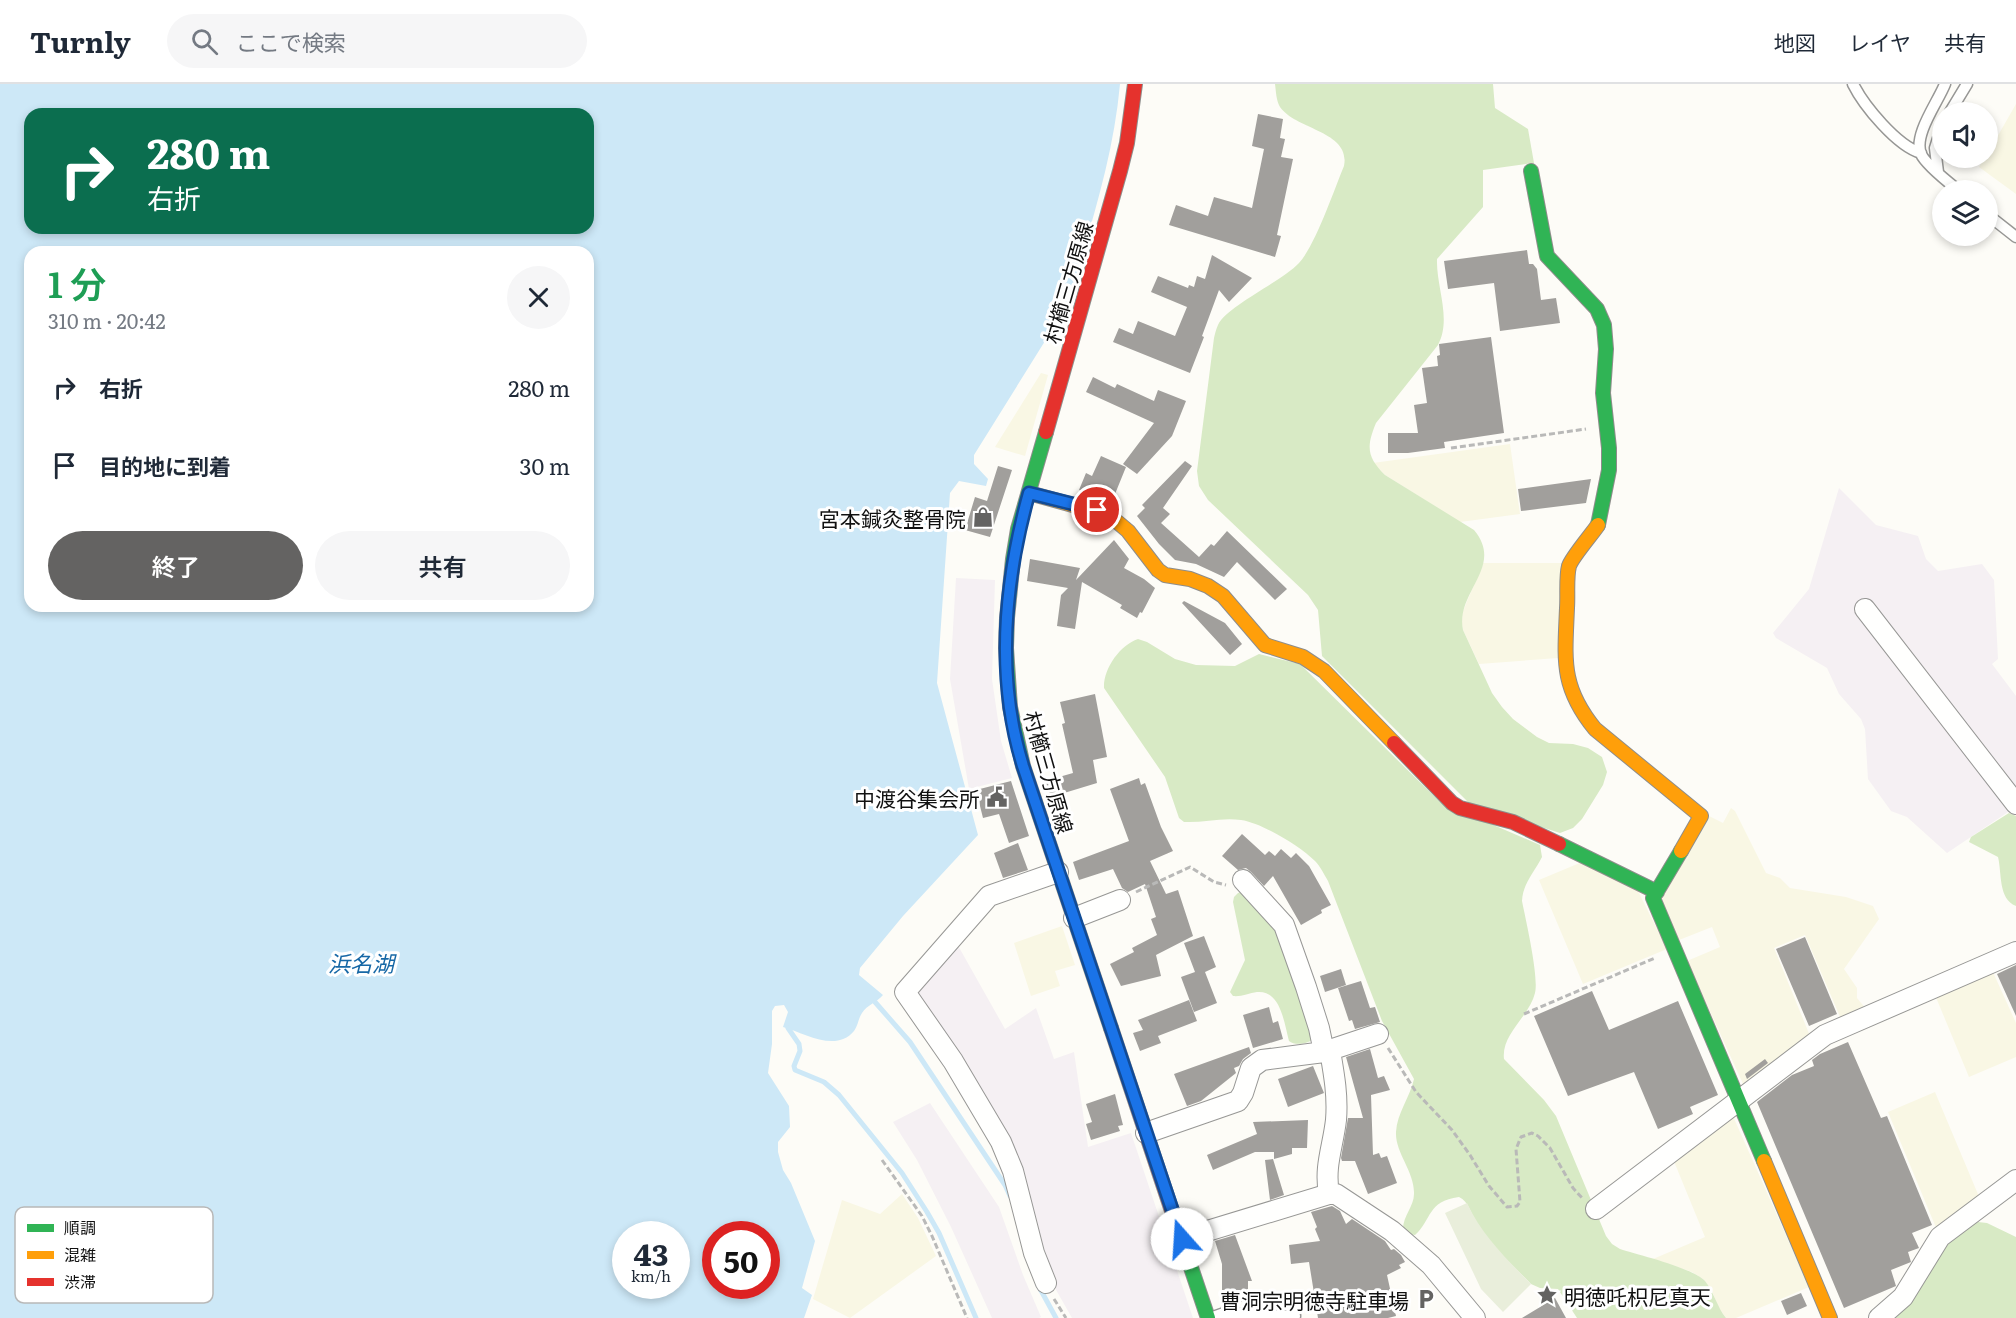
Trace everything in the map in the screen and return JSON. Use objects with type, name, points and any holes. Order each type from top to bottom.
[{"type":"street","name":"村櫛三方原線","points":[[1135,84],[1127,142],[1119,176],[1018,529],[1006,618],[1006,678],[1014,737],[1209,1318]]},
{"type":"street","points":[[1531,171],[1547,256],[1602,316],[1605,340],[1604,393],[1610,459],[1602,514],[1593,533],[1569,565],[1565,658],[1567,677],[1582,713],[1595,729],[1701,816],[1653,898],[1830,1318]]},
{"type":"street","points":[[1029,493],[1109,515],[1128,531],[1158,570],[1208,586],[1223,596],[1265,645],[1303,657],[1324,671],[1452,803],[1468,811],[1513,822],[1534,831],[1657,892]]},
{"type":"street","points":[[1865,609],[2016,804]]},
{"type":"street","points":[[1046,1283],[1034,1253],[1007,1156],[969,1101],[953,1061],[905,992],[989,896],[1058,872]]},
{"type":"street","points":[[1243,880],[1284,925],[1327,1052],[1337,1100],[1335,1128],[1328,1159],[1329,1194]]},
{"type":"street","points":[[1074,918],[1120,900]]},
{"type":"street","points":[[1596,1209],[1825,1035],[2016,952]]},
{"type":"street","points":[[1146,1133],[1238,1101],[1243,1094],[1251,1068],[1262,1060],[1327,1052],[1378,1034]]},
{"type":"street","points":[[1879,1318],[1903,1297],[1940,1237],[2016,1180]]},
{"type":"street","points":[[1182,1239],[1329,1194],[1336,1194],[1392,1231],[1437,1271],[1475,1318]]},
{"type":"lane","points":[[1853,84],[1873,114],[1909,150],[1921,153]]},
{"type":"lane","points":[[1945,84],[1922,134],[1921,153],[1925,160],[1947,180]]},
{"type":"lane","points":[[1957,102],[1967,84]]},
{"type":"lane","points":[[1962,95],[1974,84]]},
{"type":"lane","points":[[1938,168],[1938,172]]},
{"type":"lane","points":[[1998,222],[2016,237]]},
{"type":"lane","points":[[1209,1318],[1224,1313],[1295,1316]]},
{"type":"path","points":[[1451,448],[1607,426]]},
{"type":"path","points":[[1120,900],[1190,867],[1214,882],[1235,887],[1243,880]]},
{"type":"path","points":[[1524,1014],[1675,950]]},
{"type":"path","points":[[1378,1034],[1416,1092],[1452,1130],[1489,1186],[1507,1207],[1517,1206],[1520,1202],[1516,1149],[1521,1137],[1532,1133],[1544,1141],[1573,1188],[1596,1209]]},
{"type":"path","points":[[882,1160],[922,1216],[933,1236],[968,1318]]},
{"type":"shaded area","points":[[2016,104],[2016,194],[1980,168],[1998,168],[1998,136]]},
{"type":"shaded area","points":[[1041,373],[1048,375],[1025,456],[995,447]]},
{"type":"shaded area","points":[[1510,444],[1520,514],[1460,522],[1385,475],[1373,463]]},
{"type":"shaded area","points":[[1839,488],[1876,525],[1918,536],[1926,559],[1938,571],[1982,564],[1994,580],[1998,659],[1992,664],[2016,696],[2016,793],[1866,600],[1855,608],[2011,810],[1947,853],[1907,817],[1891,811],[1868,779],[1865,729],[1861,719],[1839,694],[1827,668],[1776,638],[1773,633],[1809,589]]},
{"type":"shaded area","points":[[1483,563],[1563,563],[1558,658],[1479,664],[1463,630],[1461,620]]},
{"type":"shaded area","points":[[956,578],[995,580],[992,679],[1001,741],[1012,778],[969,789],[950,679]]},
{"type":"shaded area","points":[[1731,808],[1735,811],[1766,873],[1780,878],[1790,888],[1846,897],[1873,906],[1879,919],[1844,969],[1857,988],[1857,998],[1866,1009],[1841,1019],[1805,935],[1774,948],[1810,1036],[1744,1086],[1687,961],[1720,947],[1712,927],[1679,940],[1661,899],[1709,816],[1723,823]]},
{"type":"shaded area","points":[[1582,862],[1637,889],[1667,949],[1583,984],[1539,880]]},
{"type":"shaded area","points":[[1062,926],[1075,965],[1055,971],[1060,986],[1031,996],[1014,943]]},
{"type":"shaded area","points":[[956,942],[1005,1029],[1036,1008],[1054,1059],[1074,1052],[1088,1147],[1131,1133],[1193,1318],[1072,1318],[1051,1281],[1023,1185],[915,997],[916,988]]},
{"type":"shaded area","points":[[1992,970],[2016,1023],[2016,1057],[1969,1077],[1935,995]]},
{"type":"shaded area","points":[[1935,1092],[1980,1199],[1937,1230],[1888,1112]]},
{"type":"shaded area","points":[[930,1103],[999,1207],[1023,1275],[1041,1317],[992,1318],[951,1227],[917,1160],[893,1122]]},
{"type":"shaded area","points":[[1732,1114],[1809,1287],[1736,1318],[1726,1318],[1711,1289],[1703,1279],[1692,1272],[1653,1259],[1705,1237],[1673,1159]]},
{"type":"shaded area","points":[[902,1194],[918,1218],[936,1256],[850,1318],[813,1299],[842,1200],[880,1214]]},
{"type":"green space","points":[[1275,84],[1493,84],[1495,108],[1528,129],[1534,163],[1483,170],[1483,207],[1437,259],[1444,314],[1442,335],[1438,345],[1376,423],[1370,451],[1375,463],[1385,475],[1474,530],[1482,543],[1484,556],[1482,568],[1462,616],[1463,630],[1492,693],[1502,707],[1513,719],[1549,743],[1573,744],[1588,748],[1602,757],[1607,772],[1603,785],[1582,819],[1573,828],[1560,833],[1470,804],[1322,656],[1318,610],[1308,595],[1208,500],[1199,486],[1197,471],[1217,327],[1232,310],[1299,263],[1318,231],[1344,166],[1344,154],[1339,145],[1321,132],[1288,115],[1280,107]]},
{"type":"green space","points":[[1138,639],[1175,659],[1196,665],[1235,666],[1259,654],[1300,664],[1440,802],[1540,845],[1542,857],[1527,883],[1522,901],[1534,962],[1535,993],[1532,1002],[1511,1033],[1504,1050],[1504,1059],[1544,1100],[1556,1116],[1606,1236],[1612,1244],[1620,1249],[1652,1258],[1699,1276],[1708,1285],[1726,1318],[1577,1318],[1558,1289],[1540,1288],[1531,1284],[1502,1256],[1483,1232],[1465,1202],[1459,1197],[1449,1199],[1435,1207],[1415,1235],[1408,1234],[1403,1229],[1414,1194],[1396,1132],[1414,1079],[1382,1021],[1328,881],[1319,865],[1291,842],[1250,822],[1234,819],[1184,822],[1179,818],[1165,777],[1104,688],[1106,673],[1114,659],[1131,642]]},
{"type":"green space","points":[[2009,813],[2016,816],[2016,906],[2010,903],[2003,892],[1998,857],[1969,842],[1971,837]]},
{"type":"green space","points":[[1244,891],[1273,921],[1314,1038],[1309,1042],[1298,1044],[1289,1041],[1280,1009],[1271,996],[1257,992],[1233,996],[1230,992],[1245,960],[1233,902],[1238,893]]},
{"type":"green space","points":[[1467,1203],[1488,1237],[1531,1284],[1503,1312],[1481,1289],[1445,1213]]},
{"type":"green space","points":[[1978,1222],[1987,1223],[2016,1237],[2016,1318],[1890,1318],[1940,1250],[1965,1229]]},
{"type":"water","name":"浜名湖","points":[[0,84],[1120,84],[1105,172],[1064,316],[1060,317],[974,455],[974,464],[988,479],[986,486],[959,481],[950,493],[937,683],[978,835],[903,916],[860,968],[859,975],[883,995],[864,1010],[854,1031],[847,1037],[829,1041],[810,1037],[783,1027],[788,1012],[784,1005],[775,1006],[772,1011],[772,1044],[768,1073],[789,1106],[790,1127],[778,1142],[778,1152],[783,1170],[791,1183],[815,1241],[802,1288],[812,1295],[804,1318],[0,1318]]},
{"type":"building","points":[[1258,114],[1283,119],[1280,138],[1285,139],[1281,157],[1293,159],[1277,235],[1281,236],[1275,257],[1169,225],[1176,205],[1208,216],[1214,197],[1252,208],[1264,149],[1252,146]]},
{"type":"building","points":[[1527,250],[1529,264],[1533,264],[1537,269],[1541,300],[1556,298],[1560,323],[1500,331],[1494,283],[1448,289],[1444,261]]},
{"type":"building","points":[[1212,255],[1252,278],[1229,302],[1219,290],[1190,373],[1113,342],[1119,328],[1133,334],[1138,321],[1175,336],[1187,307],[1151,292],[1158,276],[1188,288],[1189,285],[1194,287],[1197,276],[1205,279]]},
{"type":"building","points":[[1491,337],[1504,433],[1444,442],[1445,448],[1388,453],[1388,433],[1418,433],[1414,405],[1427,403],[1422,368],[1438,366],[1439,344]]},
{"type":"building","points":[[1093,377],[1115,388],[1117,384],[1154,401],[1158,390],[1186,401],[1172,436],[1137,474],[1123,464],[1154,423],[1086,392]]},
{"type":"building","points":[[1101,456],[1126,467],[1115,494],[1110,494],[1108,498],[1079,490],[1086,473],[1092,476]]},
{"type":"building","points":[[1185,461],[1192,466],[1163,508],[1170,514],[1161,523],[1199,557],[1211,544],[1214,546],[1227,531],[1287,589],[1275,600],[1237,562],[1224,577],[1196,564],[1175,560],[1137,516],[1145,508],[1142,505]]},
{"type":"building","points":[[998,466],[1012,470],[990,537],[965,530],[975,497],[987,501]]},
{"type":"building","points":[[1591,479],[1586,503],[1521,511],[1518,489]]},
{"type":"building","points":[[1114,540],[1129,559],[1124,568],[1155,588],[1142,613],[1140,612],[1137,618],[1120,608],[1122,605],[1082,582],[1075,629],[1057,626],[1061,595],[1068,588],[1027,581],[1030,559],[1080,568],[1076,580]]},
{"type":"building","points":[[1184,601],[1225,623],[1242,644],[1230,655],[1182,603]]},
{"type":"building","points":[[1095,694],[1107,757],[1093,760],[1097,783],[1051,797],[1045,781],[1073,773],[1062,724],[1065,723],[1060,702]]},
{"type":"building","points":[[1139,778],[1141,785],[1145,783],[1161,827],[1173,851],[1150,861],[1166,894],[1178,890],[1193,936],[1156,955],[1161,976],[1121,986],[1110,964],[1134,952],[1132,948],[1157,935],[1151,919],[1156,917],[1145,884],[1128,892],[1122,888],[1113,869],[1079,880],[1073,862],[1129,841],[1110,789]]},
{"type":"building","name":"中渡谷集会所","points":[[1011,781],[1029,836],[1009,843],[999,814],[983,818],[976,790]]},
{"type":"building","points":[[1242,834],[1265,855],[1269,851],[1275,856],[1281,849],[1291,858],[1296,853],[1309,866],[1331,905],[1301,925],[1273,876],[1264,886],[1246,868],[1238,870],[1222,856]]},
{"type":"building","points":[[1018,843],[1028,870],[1003,878],[994,853]]},
{"type":"building","points":[[1204,936],[1216,967],[1205,972],[1217,1003],[1194,1012],[1181,977],[1195,972],[1184,943]]},
{"type":"building","points":[[1805,937],[1837,1014],[1809,1026],[1776,949]]},
{"type":"building","points":[[2016,965],[2016,1016],[1997,974]]},
{"type":"building","points":[[1341,969],[1346,985],[1325,992],[1320,976]]},
{"type":"building","points":[[1361,981],[1370,1008],[1375,1007],[1380,1022],[1355,1029],[1352,1020],[1349,1021],[1338,988]]},
{"type":"building","points":[[1592,991],[1609,1030],[1678,1001],[1718,1095],[1690,1107],[1693,1114],[1658,1129],[1634,1072],[1568,1096],[1534,1016]]},
{"type":"building","points":[[1189,1000],[1197,1021],[1158,1036],[1161,1043],[1140,1051],[1133,1033],[1143,1030],[1138,1020]]},
{"type":"building","points":[[1269,1007],[1273,1023],[1278,1021],[1283,1039],[1253,1048],[1243,1015]]},
{"type":"building","points":[[1848,1042],[1881,1118],[1887,1116],[1932,1225],[1912,1233],[1919,1248],[1908,1252],[1911,1262],[1891,1270],[1896,1286],[1844,1308],[1757,1102],[1792,1075],[1814,1066],[1812,1060],[1820,1054]]},
{"type":"building","points":[[1249,1047],[1251,1053],[1243,1059],[1239,1066],[1234,1068],[1236,1073],[1201,1101],[1187,1106],[1174,1074]]},
{"type":"building","points":[[1370,1049],[1378,1078],[1384,1076],[1390,1090],[1371,1095],[1373,1155],[1379,1153],[1381,1158],[1387,1156],[1397,1183],[1368,1194],[1355,1161],[1342,1161],[1341,1158],[1348,1118],[1363,1118],[1346,1057]]},
{"type":"building","points":[[1765,1059],[1768,1063],[1747,1079],[1745,1074]]},
{"type":"building","points":[[1313,1066],[1324,1093],[1288,1107],[1278,1079]]},
{"type":"building","points":[[1115,1094],[1123,1125],[1118,1126],[1120,1131],[1091,1140],[1086,1124],[1092,1122],[1086,1104]]},
{"type":"building","points":[[1308,1120],[1307,1148],[1292,1148],[1292,1154],[1274,1159],[1274,1152],[1255,1152],[1213,1170],[1207,1155],[1257,1134],[1253,1122]]},
{"type":"building","points":[[1273,1159],[1284,1195],[1270,1200],[1265,1160]]},
{"type":"building","points":[[1332,1206],[1340,1211],[1346,1224],[1352,1219],[1385,1241],[1391,1250],[1394,1249],[1401,1255],[1405,1262],[1399,1265],[1401,1268],[1387,1275],[1396,1316],[1318,1318],[1309,1262],[1291,1264],[1289,1245],[1320,1241],[1311,1212]]},
{"type":"building","points":[[1235,1235],[1252,1281],[1248,1281],[1248,1302],[1222,1304],[1222,1264],[1215,1241]]},
{"type":"building","points":[[1801,1293],[1807,1306],[1787,1315],[1781,1301]]},
{"type":"building","points":[[1555,1298],[1566,1318],[1522,1318]]},
{"type":"waterway","points":[[875,1002],[910,1042],[1010,1196]]},
{"type":"waterway","points":[[788,1028],[799,1044],[800,1051],[794,1066],[795,1070],[824,1082],[839,1095],[902,1173],[939,1233],[976,1318]]},
{"type":"waterway","points":[[1038,1285],[1056,1318]]},
{"type":"traffic: fast","points":[[1531,171],[1547,256],[1597,309],[1604,325],[1606,349],[1603,393],[1609,470],[1598,525]]},
{"type":"traffic: fast","points":[[1046,432],[1018,529],[1013,559],[1006,648],[1010,707],[1023,766],[1111,1028]]},
{"type":"traffic: fast","points":[[1559,844],[1657,892]]},
{"type":"traffic: fast","points":[[1681,851],[1653,898],[1764,1161]]},
{"type":"traffic: fast","points":[[1176,1223],[1208,1318]]},
{"type":"traffic: slow","points":[[1029,493],[1109,515],[1128,531],[1158,570],[1165,575],[1190,579],[1208,586],[1223,596],[1265,645],[1303,657],[1324,671],[1394,743]]},
{"type":"traffic: slow","points":[[1598,525],[1574,557],[1568,571],[1566,657],[1570,685],[1584,714],[1595,729],[1701,816],[1681,851]]},
{"type":"traffic: slow","points":[[1764,1161],[1830,1318]]},
{"type":"traffic: jam","points":[[1046,432],[1120,171],[1127,143],[1135,84]]},
{"type":"traffic: jam","points":[[1394,743],[1452,803],[1460,808],[1513,822],[1559,844]]},
{"type":"traffic: jam","points":[[1111,1028],[1176,1223]]},
{"type":"place","name":"宮本鍼灸整骨院","points":[[983,517]]},
{"type":"place","name":"中渡谷集会所","points":[[997,797]]},
{"type":"place","name":"明徳吒枳尼真天","points":[[1547,1295]]},
{"type":"place","name":"曹洞宗明徳寺駐車場","points":[[1426,1299]]},
{"type":"route","points":[[1097,510],[1029,493],[1018,529],[1006,618],[1006,678],[1009,708],[1014,737],[1023,766],[1182,1239]]}]
